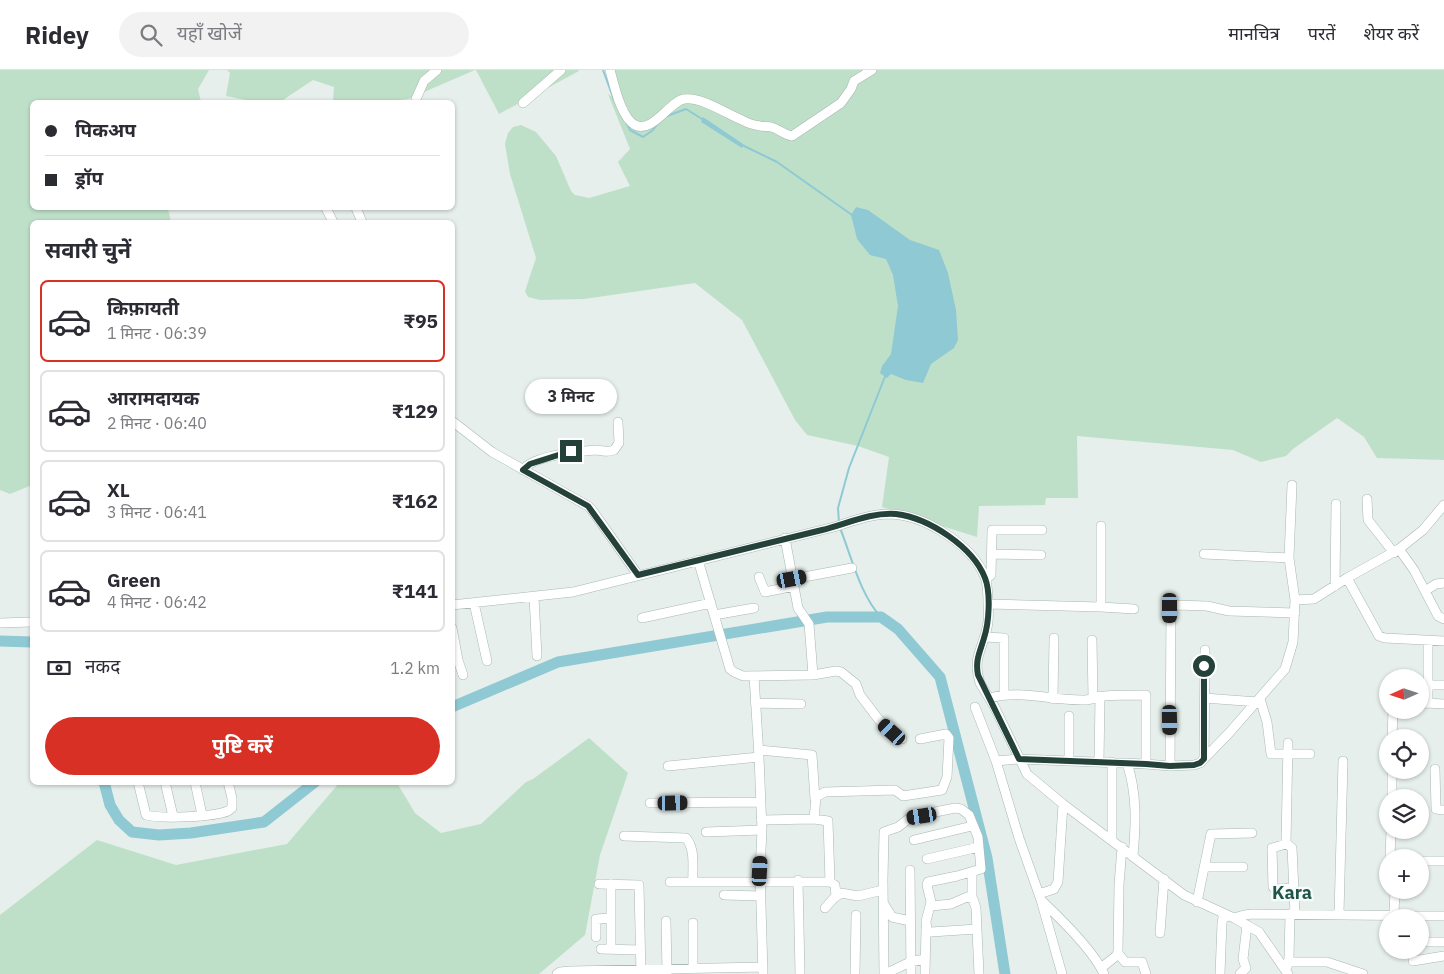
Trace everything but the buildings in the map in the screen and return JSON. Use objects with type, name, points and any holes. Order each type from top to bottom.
[{"type":"street","points":[[416,99],[424,80],[437,70]]},
{"type":"street","points":[[522,103],[561,70]]},
{"type":"street","points":[[610,70],[623,112],[635,125],[644,126],[654,122],[671,107],[684,99],[704,102],[741,120],[761,127],[772,127],[785,135],[792,136],[841,103],[854,81],[872,70]]},
{"type":"street","points":[[455,422],[492,452],[588,506],[638,575]]},
{"type":"street","points":[[523,470],[530,464],[568,452],[594,450],[606,452],[614,450],[619,443],[618,422]]},
{"type":"street","points":[[996,761],[1019,759],[1170,766],[1200,763],[1259,701],[1286,666],[1293,642],[1295,613],[1289,558],[1292,485]]},
{"type":"street","points":[[1367,499],[1368,520],[1414,570],[1438,616],[1444,619]]},
{"type":"street","points":[[1335,586],[1336,504]]},
{"type":"street","points":[[1295,600],[1314,599],[1396,551],[1423,530],[1444,505]]},
{"type":"street","points":[[455,605],[573,592],[834,527],[874,515],[902,515],[922,522],[941,531],[964,548],[986,579],[988,604],[985,637],[979,651],[976,666],[980,683],[1027,774],[1063,804],[1184,895],[1247,925],[1261,935],[1287,968]]},
{"type":"street","points":[[1100,526],[1101,607]]},
{"type":"street","points":[[986,579],[991,575],[992,530],[1042,530]]},
{"type":"street","points":[[785,538],[798,608],[809,624],[813,675]]},
{"type":"street","points":[[992,554],[1042,555]]},
{"type":"street","points":[[1204,554],[1289,558]]},
{"type":"street","points":[[698,560],[730,669],[738,675],[754,676],[813,675],[836,671],[841,672],[856,684],[861,698],[878,720],[902,739]]},
{"type":"street","points":[[759,577],[766,592],[852,568]]},
{"type":"street","points":[[1347,578],[1379,636],[1385,638],[1444,641]]},
{"type":"street","points":[[1425,591],[1436,584],[1444,583]]},
{"type":"street","points":[[534,597],[537,656]]},
{"type":"street","points":[[474,603],[487,661]]},
{"type":"street","points":[[642,618],[711,603]]},
{"type":"street","points":[[988,604],[1134,609]]},
{"type":"street","points":[[1170,766],[1171,606],[1204,606],[1229,611],[1295,613]]},
{"type":"street","points":[[715,619],[754,608]]},
{"type":"street","points":[[0,622],[30,622]]},
{"type":"street","points":[[985,637],[1004,638],[1004,694]]},
{"type":"street","points":[[1054,638],[1054,699]]},
{"type":"street","points":[[1092,640],[1097,698],[1099,762]]},
{"type":"street","points":[[1428,641],[1428,669]]},
{"type":"street","points":[[455,643],[463,675]]},
{"type":"street","points":[[1204,759],[1205,650]]},
{"type":"street","points":[[556,974],[560,972],[763,970],[760,881],[762,830],[754,676]]},
{"type":"street","points":[[1429,685],[1444,685]]},
{"type":"street","points":[[989,698],[1004,694],[1085,700],[1146,695],[1146,764]]},
{"type":"street","points":[[1204,698],[1259,701]]},
{"type":"street","points":[[1259,701],[1268,726],[1271,753],[1310,754]]},
{"type":"street","points":[[756,703],[801,704]]},
{"type":"street","points":[[1429,703],[1444,704]]},
{"type":"street","points":[[975,707],[996,761],[1019,838],[1040,897],[1062,974]]},
{"type":"street","points":[[1069,716],[1069,761]]},
{"type":"street","points":[[815,799],[818,795],[826,792],[895,790],[903,796],[940,791],[946,781],[949,738],[945,734],[920,739]]},
{"type":"street","points":[[1286,844],[1288,743]]},
{"type":"street","points":[[668,766],[759,754],[812,755],[815,799],[814,820]]},
{"type":"street","points":[[1339,914],[1343,761]]},
{"type":"street","points":[[1112,762],[1112,840]]},
{"type":"street","points":[[1127,763],[1133,782],[1135,801],[1133,856]]},
{"type":"street","points":[[1435,769],[1436,809],[1444,810]]},
{"type":"street","points":[[139,785],[146,815],[173,816],[225,812],[232,808],[229,785]]},
{"type":"street","points":[[167,785],[173,816]]},
{"type":"street","points":[[196,785],[202,815]]},
{"type":"street","points":[[650,803],[760,802]]},
{"type":"street","points":[[1040,897],[1054,888],[1058,882],[1063,804]]},
{"type":"street","points":[[925,959],[910,962],[885,974],[883,901],[885,830],[898,827],[911,817],[956,808],[967,814],[978,837],[981,869],[928,882],[930,906],[926,921],[926,974]]},
{"type":"street","points":[[761,820],[814,820],[829,823],[830,882]]},
{"type":"street","points":[[914,840],[972,826]]},
{"type":"street","points":[[706,832],[762,830]]},
{"type":"street","points":[[1197,902],[1211,834],[1252,833]]},
{"type":"street","points":[[624,836],[686,838],[690,844],[694,863],[693,882]]},
{"type":"street","points":[[1287,968],[1292,914],[1292,888],[1292,848],[1286,844],[1272,848],[1273,887],[1276,889],[1292,888]]},
{"type":"street","points":[[927,859],[979,847]]},
{"type":"street","points":[[1040,897],[1078,939],[1103,971],[1118,953],[1122,847]]},
{"type":"street","points":[[1429,861],[1444,861]]},
{"type":"street","points":[[1204,867],[1243,867]]},
{"type":"street","points":[[910,870],[910,974]]},
{"type":"street","points":[[972,872],[972,897],[976,908],[979,974]]},
{"type":"street","points":[[1160,933],[1164,879]]},
{"type":"street","points":[[798,880],[800,974]]},
{"type":"street","points":[[670,882],[729,883],[798,880],[830,882],[834,884],[836,896]]},
{"type":"street","points":[[599,884],[639,885],[640,971]]},
{"type":"street","points":[[611,884],[611,949]]},
{"type":"street","points":[[825,908],[836,896],[845,892],[858,896],[883,890]]},
{"type":"street","points":[[724,895],[761,896]]},
{"type":"street","points":[[930,906],[951,904],[965,897],[972,897]]},
{"type":"street","points":[[883,901],[892,918],[910,921]]},
{"type":"street","points":[[1220,974],[1222,922],[1224,918],[1246,914],[1379,914]]},
{"type":"street","points":[[855,974],[856,915]]},
{"type":"street","points":[[1429,915],[1444,916]]},
{"type":"street","points":[[596,937],[596,919],[611,918]]},
{"type":"street","points":[[666,921],[666,971]]},
{"type":"street","points":[[693,922],[696,970]]},
{"type":"street","points":[[1240,974],[1246,969],[1243,960],[1247,925]]},
{"type":"street","points":[[926,929],[928,932],[931,932],[977,929]]},
{"type":"street","points":[[1429,942],[1444,942]]},
{"type":"street","points":[[600,949],[640,950]]},
{"type":"street","points":[[1118,953],[1125,962],[1142,962],[1146,974]]},
{"type":"street","points":[[1413,960],[1444,956]]},
{"type":"street","points":[[1287,968],[1327,962],[1363,974]]},
{"type":"green space","points":[[0,70],[209,70],[198,89],[201,100],[30,100],[30,210],[168,210],[171,220],[30,220],[30,486],[10,494],[0,490]]},
{"type":"green space","points":[[227,70],[475,70],[408,99],[398,100],[333,100],[334,87],[313,80],[283,100],[246,100],[226,96],[230,73]]},
{"type":"green space","points":[[476,70],[578,70],[579,71],[499,114]]},
{"type":"green space","points":[[612,70],[1444,70],[1444,460],[1377,458],[1364,437],[1337,418],[1286,456],[1261,462],[1233,450],[1077,436],[1078,498],[1046,498],[1045,505],[979,506],[977,537],[882,507],[889,457],[858,446],[807,435],[795,420],[742,320],[695,283],[584,299],[540,300],[528,297],[525,291],[536,258],[510,174],[505,144],[508,133],[513,127],[521,125],[536,132],[556,156],[571,191],[575,195],[589,198],[630,186],[618,162],[630,149],[608,94],[630,110],[626,106]]},
{"type":"green space","points":[[589,738],[628,773],[600,855],[585,935],[539,974],[0,974],[0,915],[97,840],[176,865],[287,844],[337,785],[398,785],[415,813],[441,833],[481,824],[526,782],[533,779]]},
{"type":"water","points":[[703,117],[743,144],[742,148],[701,122]]},
{"type":"water","points":[[856,207],[868,210],[910,240],[939,250],[948,273],[956,310],[958,340],[954,348],[931,364],[923,383],[906,380],[891,374],[887,378],[880,373],[882,366],[891,354],[898,306],[893,275],[886,259],[870,255],[857,239],[851,215]]},
{"type":"waterway","points":[[603,70],[614,100]]},
{"type":"waterway","points":[[667,116],[686,109],[702,119]]},
{"type":"waterway","points":[[626,122],[630,130],[643,137],[653,130],[659,122]]},
{"type":"waterway","points":[[742,145],[777,162],[852,215]]},
{"type":"waterway","points":[[839,523],[838,508],[849,468],[886,374]]},
{"type":"waterway","points":[[840,528],[867,598],[881,617]]},
{"type":"waterway","points":[[455,706],[558,662],[827,617],[881,617],[898,629],[940,677],[987,858],[1005,974]]},
{"type":"waterway","points":[[0,641],[30,642]]},
{"type":"waterway","points":[[105,785],[110,805],[119,820],[132,832],[159,835],[191,833],[264,822],[311,785]]},
{"type":"district","name":"Kara","points":[[1292,893]]},
{"type":"route","points":[[571,451],[530,464],[525,466],[523,470],[588,506],[638,575],[834,527],[874,515],[896,514],[907,516],[941,531],[953,539],[972,557],[986,579],[988,612],[985,637],[976,660],[976,666],[980,683],[994,706],[1019,759],[1170,766],[1194,765],[1202,762],[1204,759],[1204,666]]}]
